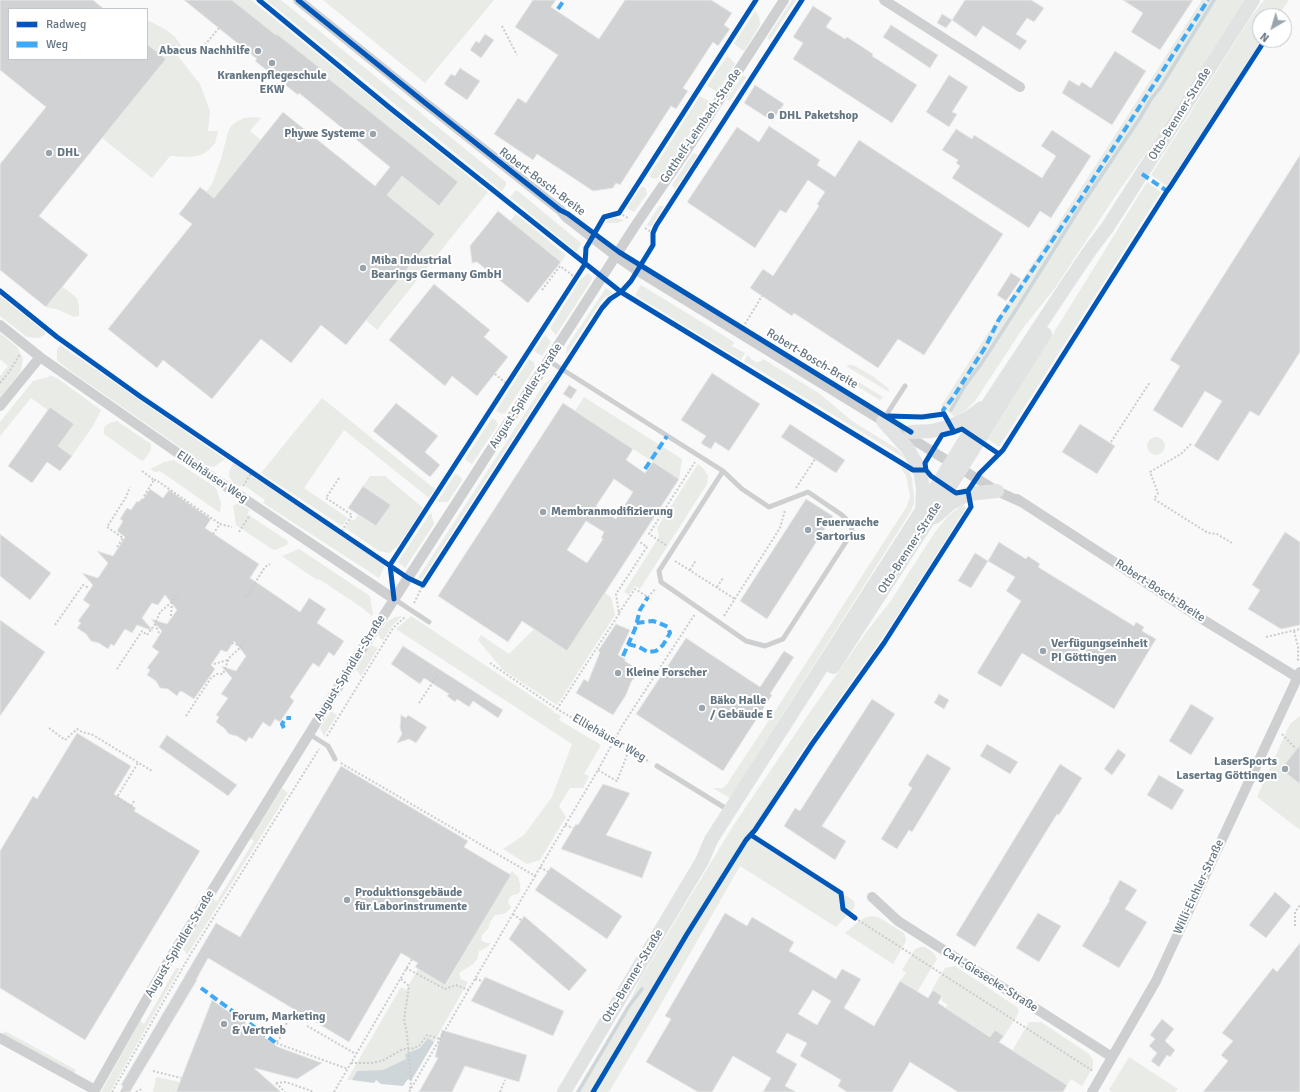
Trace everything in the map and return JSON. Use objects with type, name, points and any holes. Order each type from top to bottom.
[{"type":"main road","name":"Otto-Brenner-Straße","points":[[564,1092],[702,861],[716,843],[860,627],[922,530],[990,402],[1087,255],[1107,228],[1253,0]]},
{"type":"main road","name":"Otto-Brenner-Straße","points":[[702,861],[711,840],[922,510],[958,463],[1096,251],[1107,228]]},
{"type":"main road","points":[[911,432],[932,431],[951,426],[968,418],[990,402]]},
{"type":"main road","points":[[884,418],[908,449],[920,470],[923,489],[922,510]]},
{"type":"main road","points":[[922,530],[951,503],[960,498],[968,494],[997,491]]},
{"type":"street","name":"Robert-Bosch-Breite","points":[[298,0],[424,102],[560,210],[568,214],[638,271],[958,463],[999,485],[1021,502],[1202,619],[1299,676]]},
{"type":"street","name":"Gotthelf-Leimbach-Straße","points":[[617,254],[659,190],[684,156],[784,0]]},
{"type":"street","points":[[884,0],[1020,87]]},
{"type":"street","name":"Robert-Bosch-Breite","points":[[617,254],[742,328],[884,418],[911,432],[997,491],[1021,502]]},
{"type":"street","name":"August-Spindler-Straße","points":[[94,1091],[166,965],[355,660],[617,254]]},
{"type":"street","name":"Elliehäuser Weg","points":[[0,325],[40,357],[220,482],[394,599]]},
{"type":"street","points":[[0,406],[40,357]]},
{"type":"street","name":"Willi-Eichler-Straße","points":[[1092,1092],[1156,982],[1274,726],[1299,676]]},
{"type":"street","name":"Carl-Giesecke-Straße","points":[[872,896],[898,922],[1112,1057]]},
{"type":"street","points":[[0,1038],[94,1091]]},
{"type":"lane","points":[[549,361],[724,471],[742,489],[769,506],[808,492],[848,519],[852,526],[851,534],[783,639],[765,646],[746,640],[661,582],[659,571],[724,471]]},
{"type":"lane","points":[[884,418],[905,386]]},
{"type":"lane","name":"Elliehäuser Weg","points":[[394,599],[429,622]]},
{"type":"lane","points":[[309,734],[328,746],[335,759]]},
{"type":"lane","name":"Elliehäuser Weg","points":[[658,766],[730,811]]},
{"type":"path","points":[[502,26],[517,55]]},
{"type":"path","points":[[197,54],[219,28]]},
{"type":"path","points":[[612,215],[619,213],[623,207]]},
{"type":"path","points":[[653,239],[653,233],[656,226]]},
{"type":"path","points":[[542,290],[560,266],[577,276],[572,285]]},
{"type":"path","points":[[742,328],[762,296]]},
{"type":"path","points":[[0,383],[21,353],[40,357]]},
{"type":"path","points":[[495,374],[507,384]]},
{"type":"path","points":[[504,390],[512,378]]},
{"type":"path","points":[[1111,442],[1150,382]]},
{"type":"path","points":[[1191,444],[1181,454],[1150,472],[1158,493],[1154,499],[1206,532],[1217,534],[1232,543]]},
{"type":"path","points":[[673,549],[649,534],[699,456]]},
{"type":"path","points":[[720,622],[780,528],[788,499],[815,459]]},
{"type":"path","points":[[247,468],[259,476]]},
{"type":"path","points":[[142,471],[220,524],[232,528]]},
{"type":"path","points":[[339,478],[326,498],[352,515],[341,532]]},
{"type":"path","points":[[144,496],[154,480]]},
{"type":"path","points":[[117,547],[123,538],[107,527],[126,498],[130,487]]},
{"type":"path","points":[[1155,506],[1158,502]]},
{"type":"path","points":[[1179,521],[1182,517]]},
{"type":"path","points":[[213,534],[220,524]]},
{"type":"path","points":[[334,528],[347,536]]},
{"type":"path","points":[[1203,536],[1206,532]]},
{"type":"path","points":[[619,614],[616,594],[647,547],[640,542]]},
{"type":"path","points":[[668,556],[735,599]]},
{"type":"path","points":[[690,570],[696,560]]},
{"type":"path","points":[[246,597],[265,568],[270,564]]},
{"type":"path","points":[[408,578],[423,585]]},
{"type":"path","points":[[112,1092],[190,955],[393,628],[404,618],[416,601],[427,578]]},
{"type":"path","points":[[717,587],[723,578]]},
{"type":"path","points":[[557,709],[635,589],[648,597],[661,582]]},
{"type":"path","points":[[55,625],[83,585],[89,588]]},
{"type":"path","points":[[118,669],[142,631],[147,635],[156,624],[160,612],[172,602],[178,592]]},
{"type":"path","points":[[172,602],[172,616]]},
{"type":"path","points":[[410,1091],[598,770],[622,726],[699,608]]},
{"type":"path","points":[[156,624],[159,633]]},
{"type":"path","points":[[1266,638],[1300,629]]},
{"type":"path","points":[[1294,631],[1298,647],[1299,676]]},
{"type":"path","points":[[186,716],[211,678],[217,674],[223,674],[228,660],[242,646],[246,639]]},
{"type":"path","points":[[228,642],[242,646]]},
{"type":"path","points":[[214,664],[228,660]]},
{"type":"path","points":[[420,702],[437,676],[440,679]]},
{"type":"path","points":[[1274,726],[1296,749]]},
{"type":"path","points":[[49,728],[66,740],[77,729],[93,735],[152,771]]},
{"type":"path","points":[[598,770],[617,781],[629,750]]},
{"type":"path","points":[[335,759],[535,876]]},
{"type":"path","points":[[134,801],[131,806],[117,797],[138,762]]},
{"type":"path","points":[[565,825],[573,828]]},
{"type":"path","points":[[540,867],[548,872]]},
{"type":"path","points":[[1295,926],[1295,912],[1300,905]]},
{"type":"path","points":[[513,914],[521,920]]},
{"type":"path","points":[[849,914],[1101,1077]]},
{"type":"path","points":[[334,1092],[412,959]]},
{"type":"path","points":[[406,968],[445,989],[456,986],[469,990]]},
{"type":"path","points":[[400,979],[408,985],[404,1019],[407,1034],[411,1081],[410,1091]]},
{"type":"path","points":[[475,979],[483,981]]},
{"type":"path","points":[[288,1015],[285,1031],[276,1043],[348,1069]]},
{"type":"path","points":[[308,1026],[356,1054]]},
{"type":"path","points":[[351,1063],[378,1062],[402,1049],[419,1046],[427,1035],[440,1039]]},
{"type":"path","points":[[153,1071],[181,1078]]},
{"type":"path","points":[[500,1092],[505,1080]]},
{"type":"path","points":[[285,1092],[276,1083],[286,1082],[314,1092]]},
{"type":"path","points":[[136,1092],[142,1089]]},
{"type":"shaded area","points":[[232,0],[251,0],[488,192],[377,330],[366,320],[435,234],[387,195],[402,176],[439,206],[457,182],[318,70],[319,68],[277,34],[276,35]]},
{"type":"shaded area","points":[[266,0],[281,0],[506,182],[506,185],[502,191]]},
{"type":"shaded area","points":[[323,0],[494,0],[425,83]]},
{"type":"shaded area","points":[[792,0],[796,0],[770,40],[767,38]]},
{"type":"shaded area","points":[[1202,0],[1245,0],[1151,146],[1116,195],[1055,288],[1023,328],[975,401],[966,410],[955,417],[941,406]]},
{"type":"shaded area","points":[[1264,0],[1289,0],[1284,8],[1258,8]]},
{"type":"shaded area","points":[[755,11],[759,16],[760,25],[744,51],[734,44]]},
{"type":"shaded area","points":[[1252,16],[1252,48],[1257,48],[1167,186],[1151,175]]},
{"type":"shaded area","points":[[148,20],[165,29],[175,37],[184,49],[177,55],[200,84],[210,111],[208,131],[218,131],[215,143],[209,150],[201,155],[190,157],[170,156],[152,178],[102,138],[166,59],[148,45]]},
{"type":"shaded area","points":[[727,56],[735,64],[717,92],[707,86]]},
{"type":"shaded area","points":[[743,75],[746,77],[730,101],[727,99]]},
{"type":"shaded area","points":[[700,96],[710,102],[664,174],[653,179],[649,176]]},
{"type":"shaded area","points":[[244,118],[261,118],[250,131],[261,140],[214,198],[206,192],[212,184],[231,126]]},
{"type":"shaded area","points":[[693,153],[698,155],[675,189],[672,185]]},
{"type":"shaded area","points":[[1147,182],[1161,192],[999,447],[988,439]]},
{"type":"shaded area","points":[[642,186],[646,189],[647,194],[634,212],[627,208]]},
{"type":"shaded area","points":[[515,191],[518,191],[581,243],[577,252],[510,197]]},
{"type":"shaded area","points":[[659,206],[664,206],[651,227],[647,225]]},
{"type":"shaded area","points":[[516,214],[566,255],[561,262],[510,221]]},
{"type":"shaded area","points":[[615,218],[624,220],[618,223],[605,223],[609,219]]},
{"type":"shaded area","points":[[588,273],[592,277],[591,281],[556,335],[550,328],[580,280]]},
{"type":"shaded area","points":[[641,285],[734,342],[732,346],[745,353],[741,360],[635,295]]},
{"type":"shaded area","points":[[63,287],[77,298],[79,316],[74,317],[59,310],[46,307]]},
{"type":"shaded area","points":[[606,288],[613,293],[604,298],[600,303],[566,355],[567,347]]},
{"type":"shaded area","points":[[0,296],[46,333],[45,335],[38,338],[27,337],[0,316]]},
{"type":"shaded area","points":[[0,333],[17,347],[23,358],[21,370],[0,398],[0,376],[8,366],[0,359]]},
{"type":"shaded area","points":[[545,335],[551,342],[542,356],[534,351]]},
{"type":"shaded area","points":[[60,345],[225,459],[214,467],[207,466],[69,370],[57,360],[57,350]]},
{"type":"shaded area","points":[[748,355],[757,363],[763,359],[820,394],[852,421],[897,449],[906,459],[744,361]]},
{"type":"shaded area","points":[[529,359],[534,362],[535,367],[505,413],[502,414],[496,411]]},
{"type":"shaded area","points":[[853,365],[874,377],[888,388],[889,392],[846,366]]},
{"type":"shaded area","points":[[842,372],[883,397],[880,400],[840,376]]},
{"type":"shaded area","points":[[49,375],[57,378],[101,410],[93,426],[72,456],[58,446],[74,424],[50,407],[48,410],[31,398],[0,436],[0,422],[33,381],[49,377]]},
{"type":"shaded area","points":[[552,378],[422,579],[418,578],[544,384]]},
{"type":"shaded area","points":[[584,397],[682,459],[679,479],[575,411]]},
{"type":"shaded area","points":[[322,398],[435,489],[429,498],[344,430],[304,488],[348,518],[342,526],[261,473]]},
{"type":"shaded area","points":[[492,418],[496,420],[498,425],[472,464],[465,459]]},
{"type":"shaded area","points":[[117,421],[151,444],[151,450],[144,460],[142,461],[104,434],[105,426]]},
{"type":"shaded area","points":[[1156,437],[1162,440],[1165,446],[1162,452],[1156,455],[1150,452],[1147,446],[1150,440]]},
{"type":"shaded area","points":[[174,460],[216,488],[221,503],[220,513],[160,471],[155,472],[150,469],[164,462]]},
{"type":"shaded area","points":[[233,463],[385,565],[379,578],[263,503],[265,500],[242,484],[240,487],[233,483],[229,476],[229,472]]},
{"type":"shaded area","points":[[698,464],[703,468],[708,476],[707,484],[640,589],[635,586],[629,595],[624,592],[659,537],[657,528]]},
{"type":"shaded area","points":[[898,465],[910,472],[912,479],[914,503],[911,511],[730,798],[713,788],[723,788],[727,784],[907,506],[910,496],[906,476]]},
{"type":"shaded area","points":[[455,474],[460,476],[462,480],[448,502],[437,502]]},
{"type":"shaded area","points":[[370,476],[385,476],[423,508],[398,546],[389,553],[379,551],[345,528],[351,519],[354,521],[358,515],[376,526],[391,505],[363,486]]},
{"type":"shaded area","points":[[238,503],[250,510],[247,514],[288,541],[287,545],[275,550],[236,525],[233,506]]},
{"type":"shaded area","points":[[963,504],[966,508],[888,630],[800,754],[752,832],[747,835],[838,894],[847,896],[854,901],[855,906],[836,927],[740,866],[609,1092],[594,1092],[591,1090],[590,1092],[576,1092],[629,1003],[641,978],[733,826],[808,715],[867,631],[890,602],[935,532],[948,516]]},
{"type":"shaded area","points":[[431,512],[434,524],[405,568],[398,562]]},
{"type":"shaded area","points":[[299,549],[370,596],[373,615],[372,616],[319,579],[317,580],[282,556]]},
{"type":"shaded area","points":[[605,593],[611,597],[615,615],[557,705],[503,670],[478,640],[481,635],[509,654],[534,629],[567,651]]},
{"type":"shaded area","points":[[402,616],[392,626],[383,640],[380,638],[378,634],[387,622],[395,617]]},
{"type":"shaded area","points":[[411,616],[554,711],[553,712],[561,716],[559,720],[601,745],[584,774],[589,776],[583,788],[570,788],[559,806],[566,817],[540,860],[527,864],[503,849],[524,835],[552,797],[572,744],[396,629]]},
{"type":"shaded area","points":[[371,645],[378,648],[361,676],[356,669]]},
{"type":"shaded area","points":[[331,711],[337,715],[324,736],[320,728]]},
{"type":"shaded area","name":"LaserSports Lasertag Göttingen","points":[[1300,716],[1300,830],[1257,797],[1288,728],[1291,723]]},
{"type":"shaded area","points":[[282,788],[288,793],[187,955],[183,948],[213,899],[217,901],[254,841],[250,838]]},
{"type":"shaded area","points":[[512,871],[518,877],[520,891],[518,894],[510,897],[508,902],[511,907],[509,910],[504,914],[495,915],[490,922],[488,929],[482,935],[482,941],[491,943],[486,948],[479,951],[478,958],[473,964],[459,973],[461,979],[468,982],[434,1042],[428,1038],[420,1048],[405,1054],[406,1059],[383,1070],[357,1071],[352,1080],[347,1080],[401,987],[406,990],[418,969],[446,985]]},
{"type":"shaded area","points":[[866,917],[878,917],[904,933],[906,939],[905,943],[893,964],[845,933]]},
{"type":"shaded area","points":[[925,947],[934,953],[937,959],[917,992],[900,981],[906,973],[902,970],[915,949]]},
{"type":"shaded area","points":[[955,966],[1017,1007],[1019,1011],[1017,1016],[1004,1036],[995,1030],[991,1037],[945,1008],[948,1005],[942,1001],[942,996],[932,989],[945,968]]},
{"type":"shaded area","points":[[176,968],[180,968],[110,1092],[101,1092],[140,1021],[144,1024]]},
{"type":"shaded area","points":[[1029,1022],[1041,1022],[1089,1054],[1093,1060],[1093,1067],[1082,1086],[1071,1079],[1067,1085],[1012,1051]]},
{"type":"shaded area","points":[[5,1031],[76,1070],[74,1074],[3,1034]]},
{"type":"shaded area","points":[[428,1038],[434,1042],[411,1081],[408,1079],[403,1086],[381,1084],[376,1080],[374,1083],[352,1080],[357,1071],[383,1070],[406,1059],[405,1054],[420,1048]]},
{"type":"shaded area","points":[[1129,1057],[1178,1089],[1175,1092],[1112,1092],[1109,1090]]},
{"type":"shaded area","points":[[156,1077],[180,1082],[175,1092],[153,1092]]},
{"type":"building","name":"DHL","points":[[0,0],[93,0],[103,8],[8,8],[8,60],[148,60],[148,45],[166,59],[39,216],[88,255],[46,307],[0,270],[0,164],[46,107],[0,70]]},
{"type":"building","points":[[184,0],[232,0],[320,68],[318,70],[458,182],[439,206],[402,176],[387,195],[435,234],[346,345],[321,325],[291,363],[261,339],[212,399],[163,360],[157,368],[108,329],[192,224],[179,214],[182,210],[200,187],[214,198],[283,112],[375,186],[390,167],[299,93],[298,95],[255,61],[257,59]]},
{"type":"building","points":[[533,0],[556,0],[551,7],[599,39],[625,0],[711,0],[732,13],[724,25],[730,29],[718,46],[713,42],[683,88],[688,91],[676,109],[671,106],[620,185],[616,183],[613,188],[593,191],[537,154],[533,160],[494,134],[518,98],[526,103],[558,55],[515,27]]},
{"type":"building","points":[[965,0],[1031,0],[1044,8],[1034,22],[1027,18],[1016,34],[1027,41],[1020,50],[983,26],[976,37],[952,20]]},
{"type":"building","points":[[1123,0],[1193,0],[1160,50],[1131,32],[1143,13]]},
{"type":"building","points":[[813,6],[832,18],[826,27],[845,39],[847,37],[873,54],[872,56],[917,85],[892,123],[793,59],[803,43],[793,37]]},
{"type":"building","points":[[942,14],[952,20],[946,28],[937,23]]},
{"type":"building","points":[[891,25],[938,55],[930,68],[883,37]]},
{"type":"building","points":[[485,34],[494,40],[481,58],[470,50],[476,41],[479,43]]},
{"type":"building","points":[[1115,51],[1146,71],[1112,125],[1062,93],[1069,80],[1079,86],[1082,82],[1091,88]]},
{"type":"building","points":[[460,68],[480,81],[467,100],[444,84],[451,74],[455,76]]},
{"type":"building","points":[[949,75],[968,87],[952,112],[957,114],[949,127],[926,112]]},
{"type":"building","points":[[755,85],[784,104],[772,121],[744,103]]},
{"type":"building","points":[[769,126],[820,160],[817,165],[835,177],[859,140],[1003,234],[924,355],[898,339],[878,368],[794,313],[792,316],[750,288],[763,269],[773,276],[819,206],[817,204],[825,192],[808,180],[786,213],[780,210],[755,248],[687,202],[737,127],[759,142]]},
{"type":"building","points":[[956,129],[972,139],[974,135],[1042,178],[1056,156],[1041,146],[1052,130],[1091,156],[1051,218],[1040,211],[1029,228],[952,178],[960,166],[956,163],[958,160],[942,150]]},
{"type":"building","points":[[1300,155],[1300,352],[1259,416],[1250,411],[1218,461],[1194,446],[1222,401],[1205,391],[1182,428],[1153,410],[1180,366],[1170,360]]},
{"type":"building","points":[[498,211],[561,262],[528,303],[477,262],[472,263],[470,246]]},
{"type":"building","points":[[1011,273],[1021,279],[1006,301],[997,295]]},
{"type":"building","points":[[434,284],[490,330],[484,337],[508,357],[477,396],[452,376],[445,386],[389,340]]},
{"type":"building","points":[[712,373],[760,404],[729,451],[715,442],[711,449],[705,446],[701,443],[706,436],[681,420]]},
{"type":"building","points":[[569,385],[577,390],[571,399],[563,394]]},
{"type":"building","points":[[396,403],[438,436],[425,452],[440,465],[430,477],[373,431]]},
{"type":"building","name":"Membranmodifizierung","points":[[563,403],[633,449],[626,460],[645,473],[653,462],[679,479],[567,651],[522,621],[508,642],[438,596]],"holes":[[[614,479],[633,492],[616,519],[596,506]],[[586,521],[604,532],[601,538],[603,539],[587,563],[567,550]]]},
{"type":"building","points":[[50,407],[74,424],[58,446],[72,456],[60,471],[47,462],[32,483],[8,466]]},
{"type":"building","points":[[790,424],[845,460],[836,473],[781,437]]},
{"type":"building","points":[[1080,424],[1115,446],[1097,474],[1062,452]]},
{"type":"building","points":[[363,486],[391,505],[376,526],[348,508]]},
{"type":"building","points":[[150,489],[163,498],[169,490],[211,519],[205,528],[259,564],[250,578],[300,612],[309,598],[326,609],[317,623],[344,641],[334,656],[329,652],[319,667],[313,663],[290,697],[294,701],[280,722],[275,719],[270,727],[263,722],[252,739],[249,737],[246,742],[237,736],[229,734],[216,722],[219,717],[216,715],[228,698],[221,694],[232,678],[221,666],[236,671],[246,656],[234,641],[227,652],[221,650],[211,665],[215,669],[194,699],[180,691],[177,696],[168,689],[160,688],[156,681],[147,675],[150,670],[147,668],[159,652],[152,647],[162,631],[151,619],[167,624],[177,610],[165,595],[158,605],[152,603],[142,618],[153,631],[137,625],[132,633],[125,629],[114,646],[111,644],[108,649],[99,643],[91,641],[86,634],[77,628],[81,623],[78,621],[90,605],[83,600],[93,585],[82,573],[98,578],[108,563],[97,551],[113,556],[125,537],[117,531],[123,521],[120,519],[127,508],[131,510],[137,501],[139,502],[142,498],[143,499]]},
{"type":"building","points":[[806,499],[833,516],[767,619],[740,601]]},
{"type":"building","points":[[1285,532],[1300,542],[1300,625],[1281,629],[1248,609],[1260,590],[1252,585]]},
{"type":"building","points":[[0,534],[51,573],[30,600],[0,576]]},
{"type":"building","points":[[999,542],[1026,559],[1028,556],[1040,564],[1038,567],[1134,626],[1136,622],[1144,627],[1142,631],[1156,639],[1114,709],[1022,653],[1001,687],[977,673],[1021,601],[1006,591],[1015,577],[988,561]]},
{"type":"building","points":[[975,553],[988,561],[971,588],[958,581]]},
{"type":"building","points":[[0,620],[45,652],[0,716]]},
{"type":"building","points":[[616,624],[630,630],[618,655],[640,671],[631,682],[626,695],[613,715],[576,693],[584,679],[588,682],[600,652],[598,651]]},
{"type":"building","name":"Bäko Halle / Gebäude E","points":[[686,638],[760,687],[784,651],[794,657],[770,694],[772,695],[723,771],[636,714]]},
{"type":"building","points":[[403,646],[503,710],[498,718],[473,701],[469,707],[457,699],[455,702],[447,696],[449,694],[424,678],[420,684],[391,664]]},
{"type":"building","points":[[939,694],[949,700],[944,709],[934,703]]},
{"type":"building","points":[[872,699],[895,714],[822,826],[846,841],[835,860],[784,826],[795,808],[800,811]]},
{"type":"building","points":[[1191,704],[1214,718],[1191,755],[1169,741]]},
{"type":"building","points":[[401,715],[406,718],[408,715],[427,727],[416,743],[409,739],[397,743],[402,734],[400,728]]},
{"type":"building","points":[[77,733],[131,766],[114,794],[136,808],[134,811],[200,851],[85,1040],[0,988],[0,851],[33,796],[37,799]]},
{"type":"building","points":[[167,735],[237,785],[228,796],[159,747]]},
{"type":"building","points":[[987,744],[1018,762],[1010,774],[980,756]]},
{"type":"building","points":[[1300,745],[1300,784],[1281,769]]},
{"type":"building","points":[[1118,749],[1126,755],[1112,775],[1104,769]]},
{"type":"building","points":[[927,754],[951,768],[912,832],[909,830],[897,849],[881,839],[912,788],[908,785]]},
{"type":"building","points":[[1060,764],[1082,778],[1059,815],[1057,814],[975,947],[956,935]]},
{"type":"building","name":"Produktionsgebäude für Laborinstrumente","points":[[341,766],[468,841],[464,847],[511,875],[445,985],[415,967],[418,963],[401,953],[349,1042],[208,958],[197,980],[130,1092],[120,1092],[123,1086],[121,1085],[216,923],[240,937]]},
{"type":"building","points":[[1159,775],[1184,790],[1172,810],[1147,795]]},
{"type":"building","points":[[603,784],[630,793],[606,835],[652,852],[642,878],[561,849],[576,824],[578,825]]},
{"type":"building","points":[[551,867],[622,916],[607,939],[535,890]]},
{"type":"building","points":[[1120,880],[1137,890],[1125,909],[1147,922],[1119,968],[1082,946],[1110,900],[1109,899]]},
{"type":"building","points":[[1275,892],[1291,906],[1266,938],[1249,925]]},
{"type":"building","points":[[725,913],[747,926],[752,917],[794,942],[789,951],[836,979],[842,969],[861,979],[844,1008],[874,1026],[900,981],[928,998],[933,990],[942,996],[938,1003],[990,1037],[995,1030],[1004,1036],[999,1042],[1067,1085],[1063,1092],[958,1092],[910,1062],[892,1092],[847,1092],[838,1086],[841,1080],[800,1056],[807,1043],[787,1033],[776,1052],[797,1064],[785,1086],[796,1092],[763,1092],[771,1078],[733,1056],[712,1092],[698,1092],[646,1062],[671,1019],[665,1016]],"holes":[[[813,990],[831,1001],[817,1025],[798,1014]]]},
{"type":"building","points":[[1038,913],[1061,926],[1039,962],[1016,948]]},
{"type":"building","points":[[524,916],[587,970],[569,991],[509,939]]},
{"type":"building","points":[[1300,943],[1300,1092],[1203,1092],[1228,1061],[1221,1055],[1233,1041],[1222,1033],[1273,968],[1277,972]]},
{"type":"building","points":[[485,977],[564,1011],[553,1036],[471,1001]]},
{"type":"building","name":"Forum, Marketing & Vertrieb","points":[[212,1000],[278,1047],[322,1063],[297,1079],[254,1068],[281,1092],[176,1092]]},
{"type":"building","points":[[1162,1019],[1174,1029],[1165,1041],[1175,1050],[1170,1057],[1167,1055],[1159,1067],[1151,1061],[1157,1053],[1149,1046],[1155,1039],[1150,1035]]},
{"type":"building","points":[[442,1030],[527,1055],[519,1082],[465,1066],[452,1092],[419,1092],[438,1058],[435,1057]]},
{"type":"waterway","points":[[951,410],[964,387],[981,364],[1081,206],[1151,99],[1160,88],[1214,0]]},
{"type":"waterway","points":[[578,1092],[629,1006],[642,989]]},
{"type":"marked path","points":[[558,9],[564,0]]},
{"type":"marked path","points":[[944,414],[943,410],[952,399],[986,346],[998,321],[1081,198],[1208,0]]},
{"type":"marked path","points":[[1142,174],[1167,191]]},
{"type":"marked path","points":[[645,469],[667,436]]},
{"type":"marked path","points":[[623,656],[635,629],[640,610],[648,597]]},
{"type":"marked path","points":[[628,644],[639,647],[648,652],[656,651],[663,645],[670,633],[668,627],[653,621],[636,623]]},
{"type":"marked path","points":[[284,728],[282,724],[286,718],[291,718]]},
{"type":"marked path","points":[[201,988],[276,1043]]},
{"type":"cycle path","points":[[259,0],[390,108],[621,292],[913,470],[926,470]]},
{"type":"cycle path","points":[[298,0],[560,210],[568,214],[619,252],[911,432]]},
{"type":"cycle path","points":[[394,599],[390,565],[585,264],[586,248],[604,217],[619,213],[756,0]]},
{"type":"cycle path","points":[[0,291],[57,337],[141,397],[408,578],[423,585],[602,308],[610,299],[621,292],[631,281],[653,245],[653,233],[656,226],[802,0]]},
{"type":"cycle path","points":[[593,1092],[687,934],[746,840],[755,830],[812,744],[884,643],[971,507],[968,491],[980,473],[1003,450],[1167,191],[1260,48]]},
{"type":"cycle path","points":[[888,416],[922,417],[944,414],[954,432],[962,429],[999,454]]},
{"type":"cycle path","points":[[954,432],[942,435],[925,463],[926,470],[931,476],[956,493],[968,491]]},
{"type":"cycle path","points":[[751,835],[841,893],[843,909],[855,918]]},
{"type":"place","name":"Abacus Nachhilfe","points":[[258,51]]},
{"type":"place","name":"Krankenpflegeschule EKW","points":[[272,63]]},
{"type":"place","name":"DHL Paketshop","points":[[771,116]]},
{"type":"place","name":"Phywe Systeme","points":[[373,134]]},
{"type":"place","name":"DHL","points":[[49,153]]},
{"type":"place","name":"Miba Industrial Bearings Germany GmbH","points":[[363,268]]},
{"type":"place","name":"Membranmodifizierung","points":[[543,512]]},
{"type":"place","name":"Feuerwache Sartorius","points":[[808,530]]},
{"type":"place","name":"Verfügungseinheit PI Göttingen","points":[[1043,651]]},
{"type":"place","name":"Kleine Forscher","points":[[618,673]]},
{"type":"place","name":"Bäko Halle / Gebäude E","points":[[702,708]]},
{"type":"place","name":"LaserSports Lasertag Göttingen","points":[[1285,769]]},
{"type":"place","name":"Produktionsgebäude für Laborinstrumente","points":[[347,900]]},
{"type":"place","name":"Forum, Marketing & Vertrieb","points":[[224,1024]]}]
